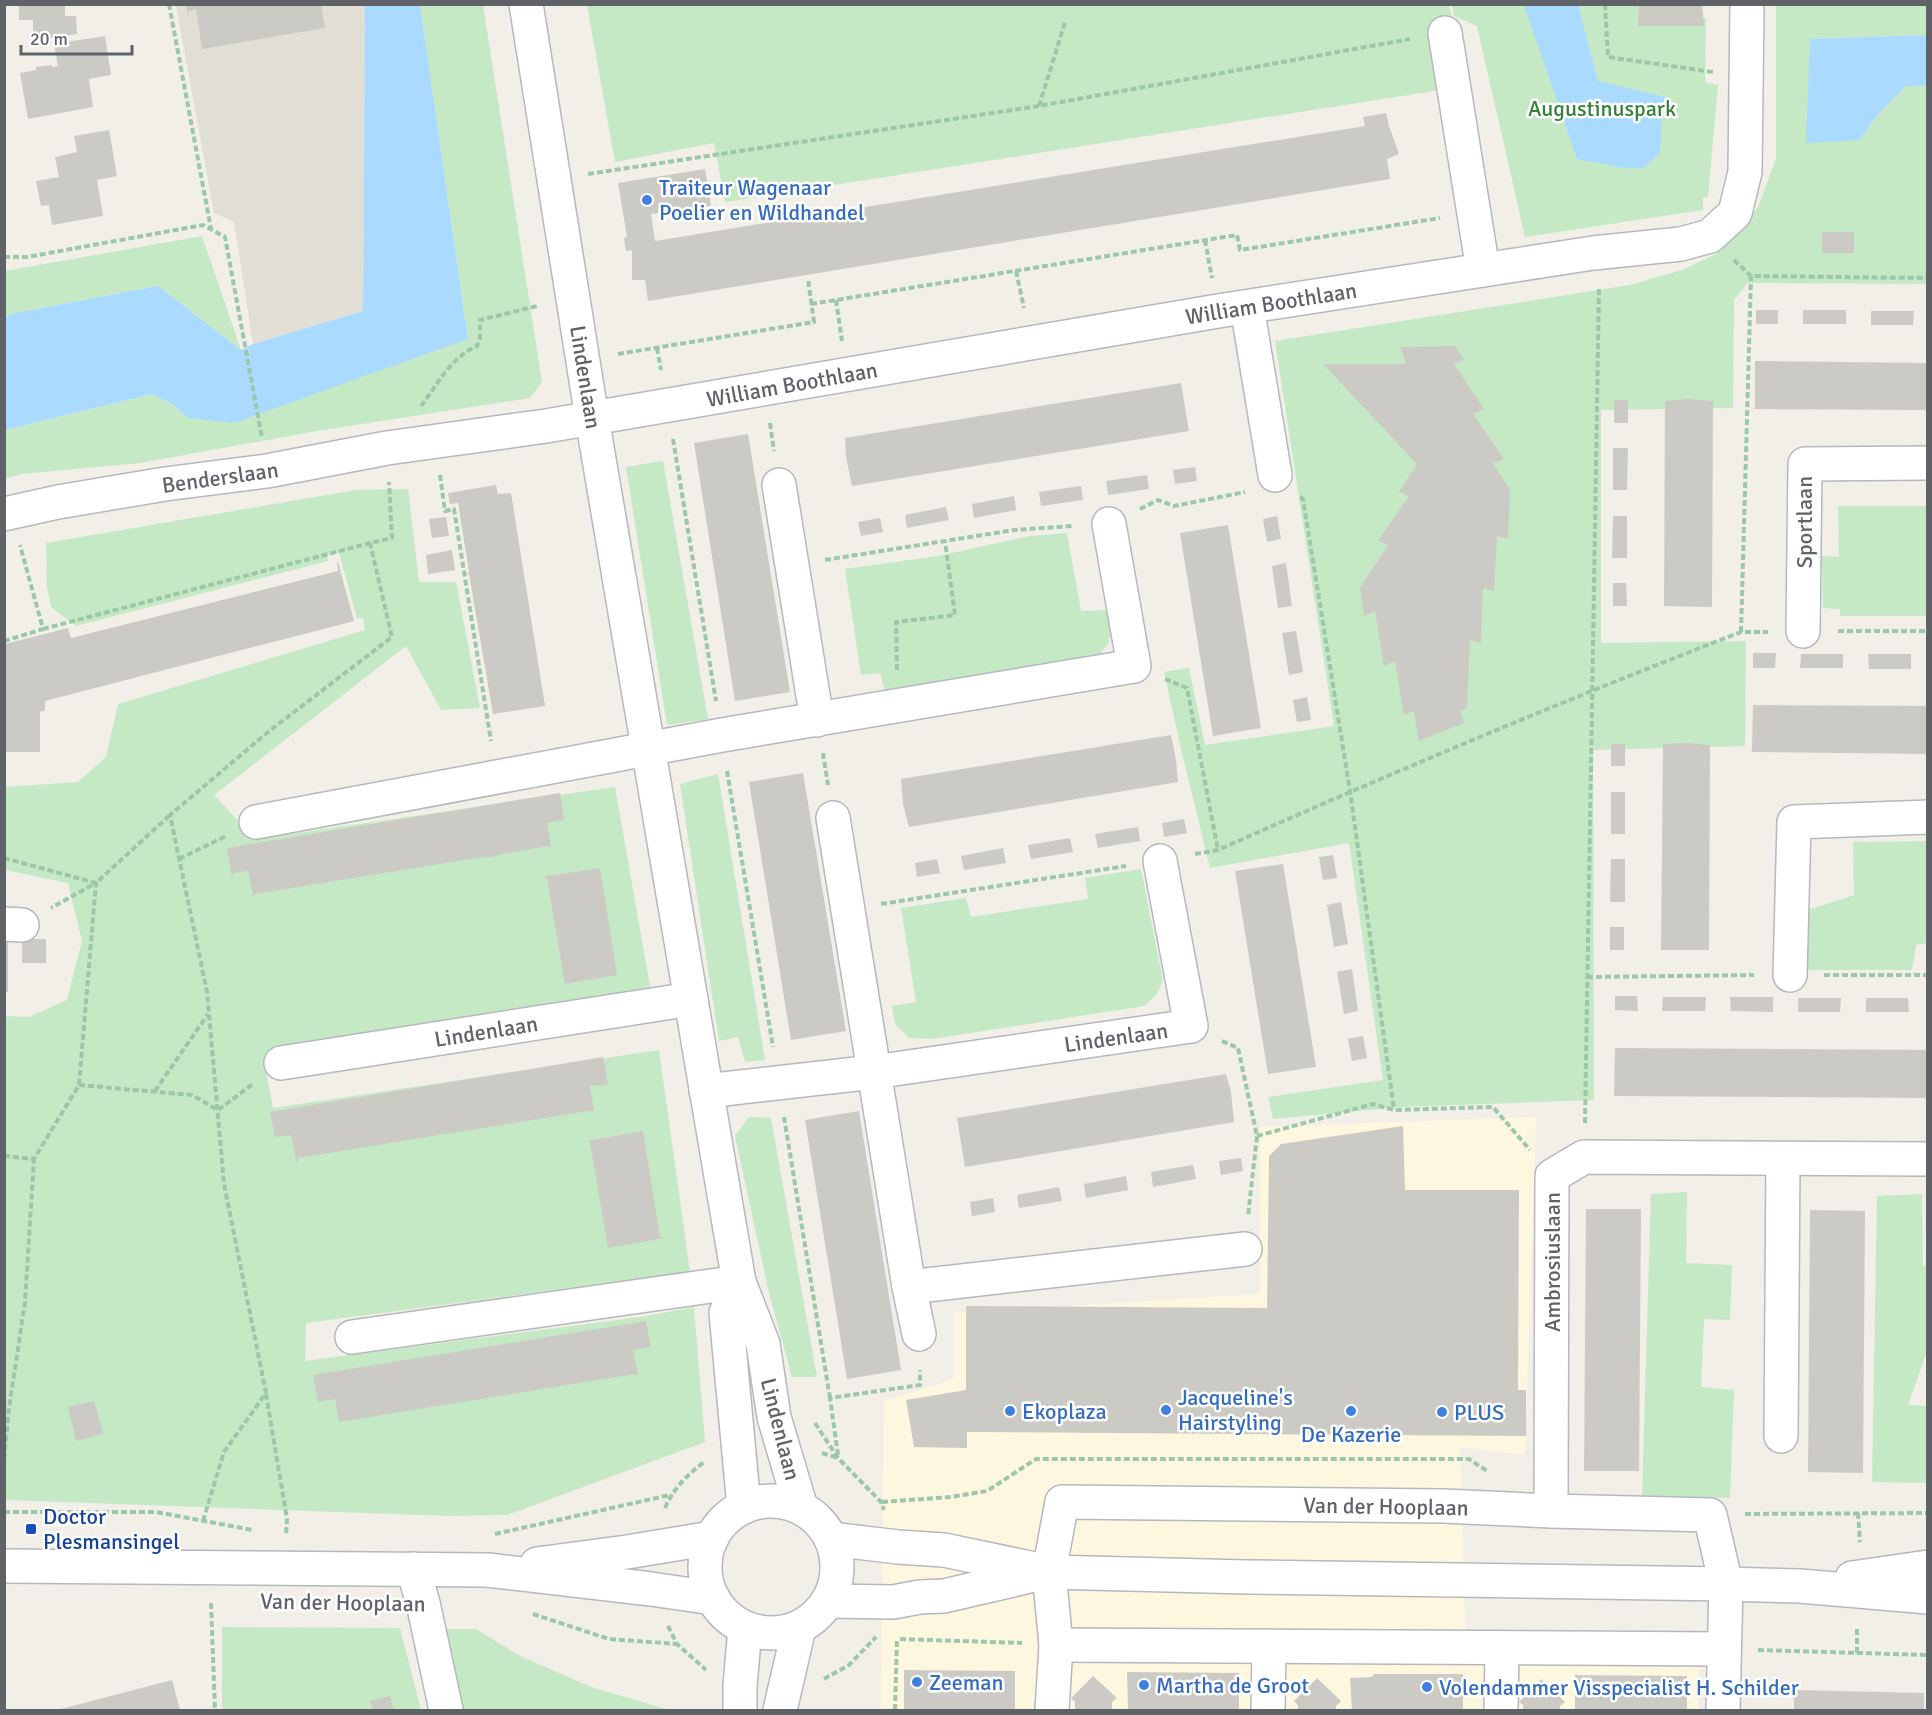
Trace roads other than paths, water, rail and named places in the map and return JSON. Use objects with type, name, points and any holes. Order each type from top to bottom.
[{"type":"street","name":"Lindenlaan","points":[[526,4],[592,418],[739,1282],[763,1344],[774,1417],[801,1508]]},
{"type":"street","name":"William Boothlaan","points":[[592,418],[1247,307],[1593,253],[1681,244],[1710,236],[1735,213],[1745,172],[1747,4]]},
{"type":"street","points":[[1445,33],[1483,270]]},
{"type":"street","points":[[1247,307],[1275,475]]},
{"type":"street","name":"Benderslaan","points":[[8,513],[129,490],[267,471],[394,447],[592,418]]},
{"type":"street","name":"Sportlaan","points":[[1803,631],[1805,464],[1928,463]]},
{"type":"street","points":[[779,485],[818,720]]},
{"type":"street","points":[[256,822],[648,748],[1134,666],[1109,524]]},
{"type":"street","points":[[1790,975],[1794,822],[1928,817]]},
{"type":"street","points":[[833,818],[909,1287],[919,1334]]},
{"type":"street","name":"Lindenlaan","points":[[706,1091],[874,1072],[1191,1026],[1160,861]]},
{"type":"street","name":"Lindenlaan","points":[[281,1063],[691,999]]},
{"type":"street","name":"Ambrosiuslaan","points":[[1551,1511],[1552,1176],[1584,1157],[1783,1159]]},
{"type":"street","points":[[1781,1436],[1783,1159],[1928,1159]]},
{"type":"street","points":[[909,1287],[1245,1249]]},
{"type":"street","name":"Lindenlaan","points":[[739,1282],[726,1313],[744,1508]]},
{"type":"street","points":[[352,1337],[739,1282]]},
{"type":"street","points":[[763,1502],[783,1502],[801,1508],[818,1521],[831,1539],[837,1559],[836,1581],[828,1601],[816,1617],[799,1628],[771,1634],[745,1628],[726,1616],[713,1598],[706,1578],[706,1558],[712,1538],[725,1520],[744,1508],[763,1502]]},
{"type":"street","name":"Van der Hooplaan","points":[[1052,1710],[1056,1645],[1049,1572],[1062,1502],[1444,1506],[1710,1515],[1726,1584]]},
{"type":"street","name":"Van der Hooplaan","points":[[487,1570],[627,1552],[712,1538]]},
{"type":"street","points":[[831,1539],[944,1550],[1049,1572],[1800,1586],[1928,1597]]},
{"type":"street","name":"Van der Hooplaan","points":[[4,1566],[487,1570],[651,1588],[713,1598]]},
{"type":"street","points":[[1800,1586],[1928,1567]]},
{"type":"street","points":[[413,1569],[423,1603],[446,1710]]},
{"type":"street","points":[[828,1601],[893,1602],[920,1597],[944,1596],[1049,1572]]},
{"type":"street","points":[[1723,1710],[1726,1584]]},
{"type":"street","points":[[740,1710],[745,1628]]},
{"type":"street","points":[[780,1710],[799,1628]]},
{"type":"street","points":[[1056,1645],[1724,1649]]},
{"type":"street","points":[[1268,1710],[1269,1646]]},
{"type":"street","points":[[1501,1710],[1502,1648]]},
{"type":"water","points":[[365,5],[420,5],[468,339],[234,423],[188,418],[172,404],[152,394],[5,430],[4,321],[10,314],[158,286],[241,350],[253,344],[363,311]]},
{"type":"water","points":[[1524,5],[1578,5],[1598,81],[1669,98],[1662,113],[1660,153],[1643,168],[1625,168],[1577,159]]},
{"type":"water","points":[[1927,35],[1927,85],[1905,87],[1875,118],[1860,140],[1806,143],[1810,39]]},
{"type":"place","name":"Traiteur Wagenaar Poelier en Wildhandel","points":[[647,200]]},
{"type":"place","name":"Jacqueline's Hairstyling","points":[[1166,1410]]},
{"type":"place","name":"Ekoplaza","points":[[1010,1411]]},
{"type":"place","name":"De Kazerie","points":[[1351,1411]]},
{"type":"place","name":"PLUS","points":[[1442,1412]]},
{"type":"place","name":"Doctor Plesmansingel","points":[[31,1529]]},
{"type":"place","name":"Zeeman","points":[[917,1682]]},
{"type":"place","name":"Martha de Groot","points":[[1144,1685]]},
{"type":"place","name":"Volendammer Visspecialist H. Schilder","points":[[1427,1687]]},
{"type":"park label","name":"Augustinuspark","points":[[1602,108]]}]
